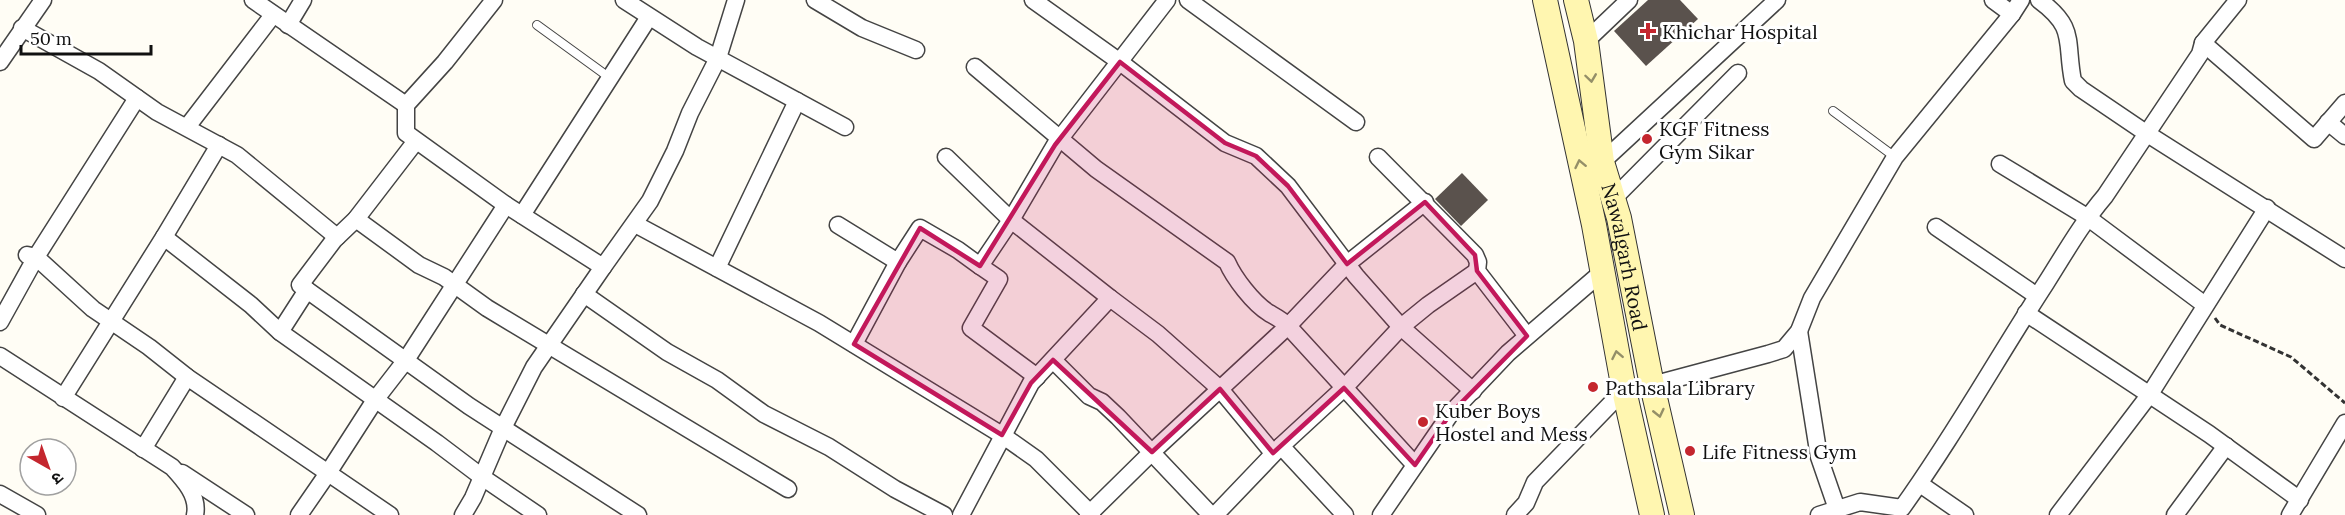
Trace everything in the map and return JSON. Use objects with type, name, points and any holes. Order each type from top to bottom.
[{"type":"street","points":[[0,62],[43,0]]},
{"type":"street","points":[[253,0],[406,105]]},
{"type":"street","points":[[288,25],[303,0]]},
{"type":"street","points":[[494,0],[445,62],[406,105],[406,133],[506,205],[603,267]]},
{"type":"street","points":[[624,0],[648,17],[718,58],[845,127]]},
{"type":"street","points":[[463,515],[534,367],[650,201],[718,58],[736,0]]},
{"type":"street","points":[[815,0],[862,27],[916,50]]},
{"type":"street","points":[[1033,0],[1120,62],[1225,143],[1256,156],[1287,186],[1347,264],[1401,327],[1473,390]]},
{"type":"street","points":[[980,266],[1060,139],[1167,0]]},
{"type":"street","points":[[1188,0],[1356,122]]},
{"type":"street","points":[[1545,0],[1594,225],[1624,390],[1652,515]]},
{"type":"street","name":"Nawalgarh Road","points":[[1576,0],[1586,41],[1602,162],[1619,218],[1652,385],[1682,515]]},
{"type":"street","points":[[1586,41],[1629,0]]},
{"type":"street","points":[[1602,162],[1777,0]]},
{"type":"street","points":[[1515,515],[1526,503],[1535,482],[1624,390],[1652,385],[1784,349],[1799,331],[1812,298],[1895,157],[2016,7],[1993,0]]},
{"type":"street","points":[[2039,0],[2056,13],[2065,26],[2069,40],[2073,81],[2146,133],[2345,259]]},
{"type":"street","points":[[1819,515],[1860,502],[1902,508],[1941,453],[2087,217],[2105,196],[2199,54],[2203,43],[2238,0]]},
{"type":"street","points":[[187,127],[273,15]]},
{"type":"street","points":[[522,215],[648,17]]},
{"type":"street","points":[[22,28],[99,71],[157,112],[237,155],[337,237]]},
{"type":"street","points":[[2203,43],[2314,139],[2345,103]]},
{"type":"street","points":[[975,67],[1096,169],[1227,262],[1240,285],[1267,312],[1279,317],[1288,326],[1415,465]]},
{"type":"street","points":[[1613,199],[1738,74]]},
{"type":"street","points":[[0,322],[32,256],[137,98]]},
{"type":"street","points":[[717,268],[797,100]]},
{"type":"street","points":[[2328,122],[2345,136]]},
{"type":"street","points":[[416,141],[356,219],[337,237],[300,285],[503,428],[638,515]]},
{"type":"street","points":[[63,398],[219,145]]},
{"type":"street","points":[[1378,157],[1475,255],[1478,262],[1477,271],[1527,336]]},
{"type":"street","points":[[946,158],[1011,220],[1158,334],[1220,389],[1277,450],[1345,515]]},
{"type":"street","points":[[2000,164],[2087,217],[2205,305]]},
{"type":"street","points":[[635,224],[819,323],[1002,435],[1036,459],[1090,514],[1152,452],[1288,326],[1347,264],[1425,202]]},
{"type":"street","points":[[299,515],[375,400],[406,360],[506,205]]},
{"type":"street","points":[[2058,515],[2150,394],[2267,208]]},
{"type":"street","points":[[356,219],[419,265],[456,285],[487,308],[788,489]]},
{"type":"street","points":[[838,225],[898,262]]},
{"type":"street","points":[[1936,227],[2037,296]]},
{"type":"street","points":[[854,344],[898,262],[920,228],[958,250],[999,279],[971,328],[1036,377]]},
{"type":"street","points":[[164,237],[250,305],[280,332],[538,515]]},
{"type":"street","points":[[32,256],[93,309],[186,377],[390,515]]},
{"type":"street","points":[[1053,360],[1089,396],[1102,402],[1118,417],[1213,515],[1277,450],[1344,388],[1401,327],[1477,271]]},
{"type":"street","points":[[1381,515],[1450,413],[1527,336],[1601,273]]},
{"type":"street","points":[[280,332],[307,290]]},
{"type":"street","points":[[584,294],[667,352],[717,380],[764,414],[829,447],[896,489],[944,515]]},
{"type":"street","points":[[961,515],[1002,435],[1036,377],[1110,298]]},
{"type":"street","points":[[2026,313],[2150,394],[2300,500]]},
{"type":"street","points":[[1799,331],[1819,458],[1837,509]]},
{"type":"street","points":[[0,356],[246,515]]},
{"type":"street","points":[[143,449],[186,377]]},
{"type":"street","points":[[2290,515],[2340,445],[2345,423]]},
{"type":"street","points":[[2175,515],[2226,446]]},
{"type":"street","points":[[172,467],[192,493],[196,506],[195,515]]},
{"type":"street","points":[[1920,484],[1965,515]]},
{"type":"street","points":[[0,494],[37,515]]},
{"type":"lane","points":[[537,25],[610,78]]},
{"type":"lane","points":[[1833,111],[1895,157]]},
{"type":"path","points":[[2205,305],[2220,325],[2290,357],[2345,403]]},
{"type":"highlighted area","points":[[1120,62],[1225,143],[1256,156],[1288,186],[1347,264],[1425,202],[1475,255],[1477,271],[1527,336],[1451,413],[1415,465],[1344,388],[1273,453],[1220,389],[1152,452],[1053,360],[1031,383],[1002,435],[854,344],[920,228],[980,266],[1055,145]]},
{"type":"building","points":[[1648,0],[1680,0],[1698,19],[1646,66],[1614,31]]},
{"type":"building","points":[[1462,173],[1488,200],[1461,226],[1435,199]]},
{"type":"place","name":"Khichar Hospital","points":[[1648,31]]},
{"type":"place","name":"KGF Fitness Gym Sikar","points":[[1647,139]]},
{"type":"place","name":"Pathsala Library","points":[[1593,387]]},
{"type":"place","name":"Kuber Boys Hostel and Mess","points":[[1423,422]]},
{"type":"place","name":"Life Fitness Gym","points":[[1690,451]]}]
